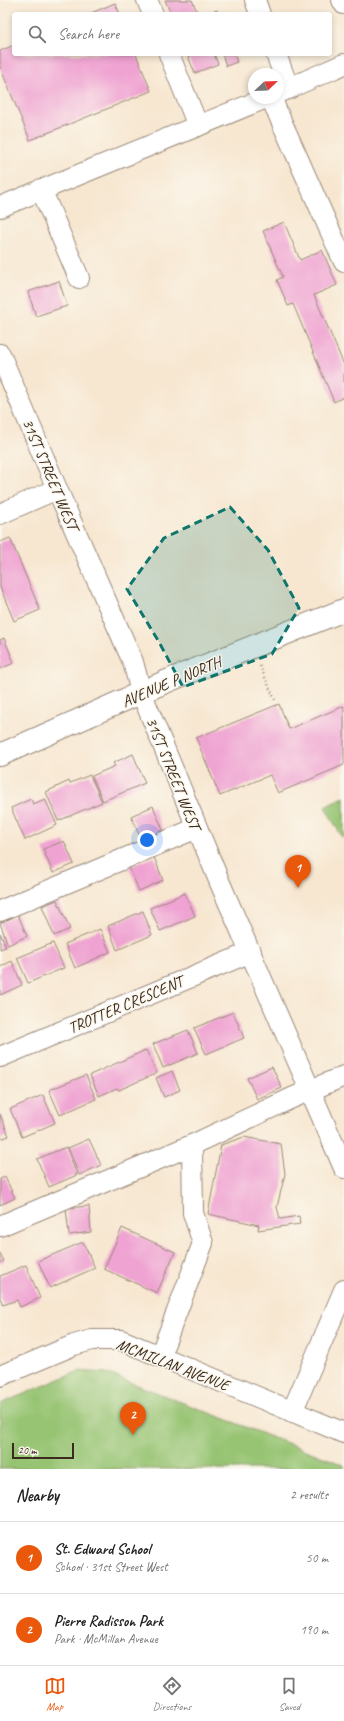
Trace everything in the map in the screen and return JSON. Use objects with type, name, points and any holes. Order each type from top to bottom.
[{"type":"main road","name":"AVENUE P NORTH","points":[[0,755],[141,692],[344,610]]},
{"type":"street","points":[[147,0],[151,12]]},
{"type":"street","points":[[255,0],[259,12]]},
{"type":"street","points":[[342,0],[344,4]]},
{"type":"street","points":[[170,56],[198,126]]},
{"type":"street","points":[[276,56],[279,68]]},
{"type":"street","points":[[284,91],[344,64]]},
{"type":"street","points":[[0,207],[251,104]]},
{"type":"street","points":[[274,104],[344,262]]},
{"type":"street","points":[[41,189],[79,278]]},
{"type":"street","name":"31ST STREET WEST","points":[[0,354],[133,662],[141,692],[197,828],[344,1168]]},
{"type":"street","points":[[0,514],[57,489]]},
{"type":"street","points":[[0,911],[197,828]]},
{"type":"street","name":"TROTTER CRESCENT","points":[[0,1057],[251,952]]},
{"type":"street","points":[[0,1226],[192,1145],[310,1090],[344,1076]]},
{"type":"street","points":[[160,1356],[203,1243],[194,1213],[192,1145]]},
{"type":"street","points":[[292,1412],[344,1290]]},
{"type":"street","name":"MCMILLAN AVENUE","points":[[0,1376],[74,1344],[92,1340],[122,1340],[344,1433]]},
{"type":"path","points":[[260,666],[275,700]]},
{"type":"highlighted area","points":[[230,507],[268,550],[299,608],[272,654],[183,687],[159,642],[127,589],[164,538]]},
{"type":"green space","points":[[344,797],[344,837],[342,837],[325,807]]},
{"type":"green space","points":[[79,1371],[106,1373],[344,1465],[344,1469],[0,1469],[0,1404]]},
{"type":"building","points":[[165,0],[192,0],[197,12],[170,12]]},
{"type":"building","points":[[115,3],[119,12],[94,12]]},
{"type":"building","points":[[12,46],[12,56],[137,56],[151,91],[30,140],[0,67],[0,51]]},
{"type":"building","points":[[188,56],[215,56],[218,64],[195,73]]},
{"type":"building","points":[[223,56],[235,56],[237,62],[226,66]]},
{"type":"building","points":[[284,222],[300,260],[322,250],[337,285],[314,295],[344,365],[344,397],[334,402],[293,304],[288,306],[277,280],[283,277],[263,231]]},
{"type":"building","points":[[59,281],[67,306],[36,316],[28,292]]},
{"type":"building","points":[[10,538],[40,610],[14,621],[0,587],[0,542]]},
{"type":"building","points":[[4,638],[14,663],[0,669],[0,640]]},
{"type":"building","points":[[279,704],[289,729],[344,706],[344,765],[278,793],[270,775],[220,796],[196,738]]},
{"type":"building","points":[[133,754],[145,783],[103,801],[92,776],[115,766],[113,763]]},
{"type":"building","points":[[90,775],[102,802],[58,821],[46,792],[69,781],[70,783]]},
{"type":"building","points":[[31,799],[33,804],[45,799],[57,825],[25,840],[11,808]]},
{"type":"building","points":[[153,806],[163,830],[141,839],[131,816]]},
{"type":"building","points":[[64,841],[74,864],[53,873],[43,849]]},
{"type":"building","points":[[154,857],[163,880],[139,891],[129,867]]},
{"type":"building","points":[[185,893],[195,916],[160,931],[150,908]]},
{"type":"building","points":[[57,900],[70,929],[54,936],[42,906]]},
{"type":"building","points":[[143,911],[152,935],[117,950],[108,926]]},
{"type":"building","points":[[18,915],[27,936],[8,945],[0,923]]},
{"type":"building","points":[[100,929],[110,952],[75,968],[65,944]]},
{"type":"building","points":[[0,933],[6,947],[0,949]]},
{"type":"building","points":[[53,943],[64,968],[28,983],[17,958]]},
{"type":"building","points":[[12,961],[22,985],[0,995],[0,967]]},
{"type":"building","points":[[233,1012],[244,1038],[206,1054],[194,1028]]},
{"type":"building","points":[[188,1030],[198,1053],[163,1068],[153,1044]]},
{"type":"building","points":[[146,1050],[157,1073],[119,1090],[117,1088],[99,1096],[90,1075]]},
{"type":"building","points":[[272,1067],[282,1088],[257,1099],[247,1078]]},
{"type":"building","points":[[172,1071],[180,1090],[164,1097],[156,1078]]},
{"type":"building","points":[[86,1075],[96,1099],[60,1115],[49,1090]]},
{"type":"building","points":[[43,1095],[55,1123],[22,1137],[10,1109]]},
{"type":"building","points":[[0,1114],[9,1136],[0,1139]]},
{"type":"building","points":[[244,1137],[281,1144],[285,1174],[277,1207],[280,1219],[299,1216],[300,1224],[258,1230],[259,1225],[208,1214],[221,1145]]},
{"type":"building","points":[[89,1139],[101,1165],[79,1175],[68,1148]]},
{"type":"building","points":[[66,1147],[77,1175],[49,1187],[37,1159]]},
{"type":"building","points":[[5,1177],[15,1198],[0,1205],[0,1179]]},
{"type":"building","points":[[89,1206],[91,1232],[69,1235],[66,1208]]},
{"type":"building","points":[[122,1228],[175,1252],[157,1293],[104,1269]]},
{"type":"building","points":[[83,1242],[95,1268],[50,1288],[38,1261]]},
{"type":"building","points":[[0,1253],[4,1261],[0,1263]]},
{"type":"building","points":[[26,1265],[40,1298],[20,1307],[17,1300],[3,1305],[0,1298],[0,1276]]},
{"type":"place","name":"St. Edward School","points":[[298,888]]},
{"type":"place","name":"Pierre Radisson Park","points":[[133,1435]]}]
